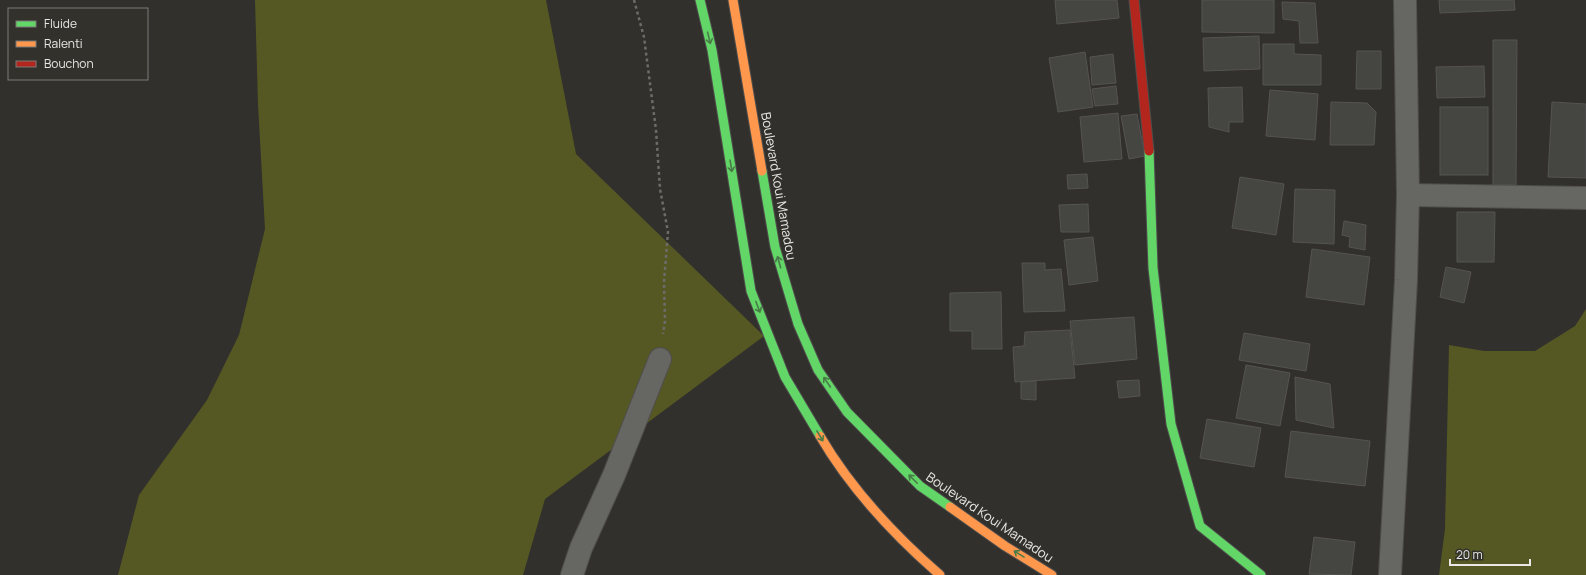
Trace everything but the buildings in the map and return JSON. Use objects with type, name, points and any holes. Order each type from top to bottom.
[{"type":"main road","points":[[700,0],[712,50],[751,291],[785,377],[830,453],[872,508],[916,554],[940,575]]},
{"type":"main road","name":"Boulevard Koui Mamadou","points":[[733,0],[775,248],[798,324],[818,370],[847,412],[920,486],[1005,546],[1052,575]]},
{"type":"main road","points":[[1134,0],[1150,164],[1153,268],[1171,424],[1200,526],[1261,575]]},
{"type":"street","points":[[1390,575],[1406,280],[1408,195],[1405,0]]},
{"type":"street","points":[[1408,195],[1586,198]]},
{"type":"street","points":[[572,575],[581,548],[614,475],[660,358]]},
{"type":"path","points":[[634,0],[644,37],[656,130],[660,189],[668,232],[664,282],[665,321],[660,358]]},
{"type":"shaded area","points":[[255,0],[546,0],[576,154],[764,336],[545,499],[523,575],[118,575],[139,495],[207,400],[239,335],[265,229],[258,104]]},
{"type":"shaded area","points":[[1586,309],[1586,575],[1439,575],[1445,529],[1449,345],[1484,351],[1535,351],[1575,326]]},
{"type":"traffic: fast","points":[[700,0],[712,50],[751,291],[785,377],[820,436]]},
{"type":"traffic: fast","points":[[1149,151],[1153,268],[1171,424],[1200,526],[1261,575]]},
{"type":"traffic: fast","points":[[762,171],[775,247],[798,324],[818,370],[847,412],[920,486],[950,507]]},
{"type":"traffic: slow","points":[[733,0],[762,171]]},
{"type":"traffic: slow","points":[[820,436],[832,456],[859,493],[906,544],[940,575]]},
{"type":"traffic: slow","points":[[950,507],[1005,546],[1052,575]]},
{"type":"traffic: jam","points":[[1134,0],[1149,151]]}]
